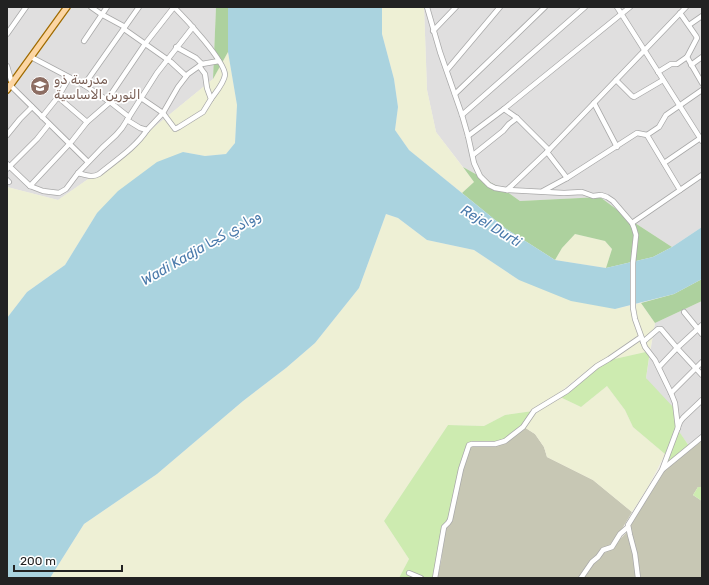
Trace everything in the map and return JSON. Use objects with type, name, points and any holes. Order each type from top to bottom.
[{"type":"main road","points":[[10,86],[67,7]]},
{"type":"street","points":[[7,34],[26,7]]},
{"type":"street","points":[[91,7],[125,28],[171,62],[186,76]]},
{"type":"street","points":[[84,41],[107,7]]},
{"type":"street","points":[[84,85],[139,7]]},
{"type":"street","points":[[30,186],[69,144],[86,122],[101,111],[145,44],[174,7],[209,46],[223,67],[225,72],[224,80],[203,112],[175,129],[163,113],[141,98]]},
{"type":"street","points":[[427,7],[433,31],[462,114],[476,170],[480,176],[489,185],[495,188],[507,190],[564,193],[582,192],[593,196],[601,195],[607,197],[613,202],[632,223],[636,235],[633,263],[633,308],[635,319],[642,340],[648,352],[659,367],[675,403],[678,428]]},
{"type":"street","points":[[433,31],[456,7]]},
{"type":"street","points":[[447,70],[500,7]]},
{"type":"street","points":[[455,94],[545,7]]},
{"type":"street","points":[[617,7],[701,139],[664,163]]},
{"type":"street","points":[[468,136],[504,109],[630,7]]},
{"type":"street","points":[[507,190],[548,151],[686,7]]},
{"type":"street","points":[[462,114],[583,8]]},
{"type":"street","points":[[658,72],[670,64],[677,64],[687,57],[697,37],[680,13]]},
{"type":"street","points":[[689,25],[702,16]]},
{"type":"street","points":[[50,124],[37,139],[8,166],[30,186],[48,192],[58,193],[66,189],[88,162],[116,136],[156,73],[192,27]]},
{"type":"street","points":[[176,47],[196,58],[205,74],[207,88],[211,99]]},
{"type":"street","points":[[31,57],[84,85],[109,101],[140,128],[146,130]]},
{"type":"street","points":[[687,57],[702,83]]},
{"type":"street","points":[[692,65],[702,57]]},
{"type":"street","points":[[78,173],[97,176],[127,152],[163,113],[172,96],[186,76],[200,65],[219,61]]},
{"type":"street","points":[[7,66],[10,86],[88,162]]},
{"type":"street","points":[[42,117],[58,97],[70,78]]},
{"type":"street","points":[[616,80],[634,97],[663,80]]},
{"type":"street","points":[[542,192],[638,133],[647,135],[659,127],[666,115],[702,90]]},
{"type":"street","points":[[58,97],[86,122]]},
{"type":"street","points":[[594,103],[617,147]]},
{"type":"street","points":[[7,135],[32,107]]},
{"type":"street","points":[[504,109],[517,118],[548,151],[567,178]]},
{"type":"street","points":[[473,155],[503,132],[509,124],[517,118]]},
{"type":"street","points":[[647,135],[680,190]]},
{"type":"street","points":[[632,223],[702,175]]},
{"type":"street","points":[[684,312],[700,327],[702,334]]},
{"type":"street","points":[[659,367],[700,327]]},
{"type":"street","points":[[435,578],[444,526],[450,520],[461,469],[469,445],[495,444],[505,441],[523,426],[538,408],[567,391],[597,366],[658,329],[661,329],[702,375]]},
{"type":"street","points":[[671,393],[702,362]]},
{"type":"street","points":[[581,578],[592,562],[603,550],[612,547],[620,534],[628,527],[662,470],[680,422],[702,400]]},
{"type":"street","points":[[662,470],[702,437]]},
{"type":"street","points":[[628,527],[635,554],[638,578]]},
{"type":"street","points":[[409,573],[421,578]]},
{"type":"shaded area","points":[[7,7],[216,7],[213,79],[104,168],[58,200],[7,187]]},
{"type":"shaded area","points":[[382,7],[424,7],[427,90],[436,132],[474,182],[462,193],[409,150],[395,130],[398,107],[394,79],[382,34]]},
{"type":"shaded area","points":[[424,7],[702,7],[702,227],[672,247],[635,223],[600,197],[520,201],[506,191],[463,167],[436,132],[427,90]]},
{"type":"shaded area","points":[[228,52],[237,105],[235,143],[226,154],[205,156],[183,152],[97,213],[65,265],[27,292],[7,318],[7,187],[58,200],[104,168],[213,79]]},
{"type":"shaded area","points":[[386,214],[398,218],[427,240],[474,250],[519,280],[615,309],[641,303],[655,323],[650,351],[597,363],[533,411],[505,415],[484,426],[448,425],[384,521],[409,559],[399,578],[50,578],[84,524],[157,474],[243,401],[286,368],[315,343],[359,288]]},
{"type":"shaded area","points":[[575,234],[605,241],[612,249],[606,268],[555,260],[562,248]]},
{"type":"shaded area","points":[[702,301],[702,440],[690,447],[676,428],[646,378],[655,323]]},
{"type":"shaded area","points":[[607,386],[625,410],[633,427],[665,454],[648,487],[632,512],[593,480],[547,457],[544,447],[535,434],[524,427],[535,413],[560,397],[581,407]]},
{"type":"shaded area","points":[[524,427],[535,434],[544,447],[547,457],[593,480],[632,512],[622,529],[609,546],[590,561],[578,578],[437,578],[441,562],[445,531],[470,446]]},
{"type":"shaded area","points":[[702,440],[702,487],[698,487],[693,495],[702,501],[702,578],[640,578],[630,526],[667,467],[690,447]]},
{"type":"shaded area","points":[[627,532],[634,555],[637,578],[582,578],[593,562],[612,547]]},
{"type":"green space","points":[[216,7],[228,7],[228,52],[213,79]]},
{"type":"green space","points":[[463,167],[506,191],[520,201],[600,197],[635,223],[672,247],[653,257],[606,268],[612,249],[605,241],[575,234],[562,248],[555,260],[505,228],[462,193],[474,182]]},
{"type":"green space","points":[[702,279],[702,301],[655,323],[641,303],[674,294]]},
{"type":"green space","points":[[650,351],[646,378],[674,408],[676,428],[665,454],[633,427],[625,410],[607,386],[581,407],[560,397],[610,360]]},
{"type":"green space","points":[[533,411],[522,426],[505,440],[495,443],[469,445],[433,578],[399,578],[409,559],[384,521],[448,425],[484,426],[505,415]]},
{"type":"green space","points":[[678,430],[689,446],[665,466]]},
{"type":"green space","points":[[698,487],[702,487],[702,501],[693,495]]},
{"type":"water","points":[[228,7],[382,7],[382,34],[394,79],[398,107],[395,130],[409,150],[505,228],[555,260],[606,268],[653,257],[672,247],[702,227],[702,279],[674,294],[615,309],[571,301],[519,280],[474,250],[427,240],[398,218],[386,214],[359,288],[315,343],[286,368],[243,401],[157,474],[84,524],[50,578],[7,578],[7,318],[27,292],[65,265],[97,213],[118,191],[157,162],[183,152],[205,156],[226,154],[235,143],[237,105],[228,52]]},
{"type":"place","name":"مدرسة ذو النورين الاساسية","points":[[40,86]]},
{"type":"water label","name":"Rejel Durti","points":[[491,226]]},
{"type":"water label","name":"Wadi Kadja ووادي كجا","points":[[201,248]]}]
